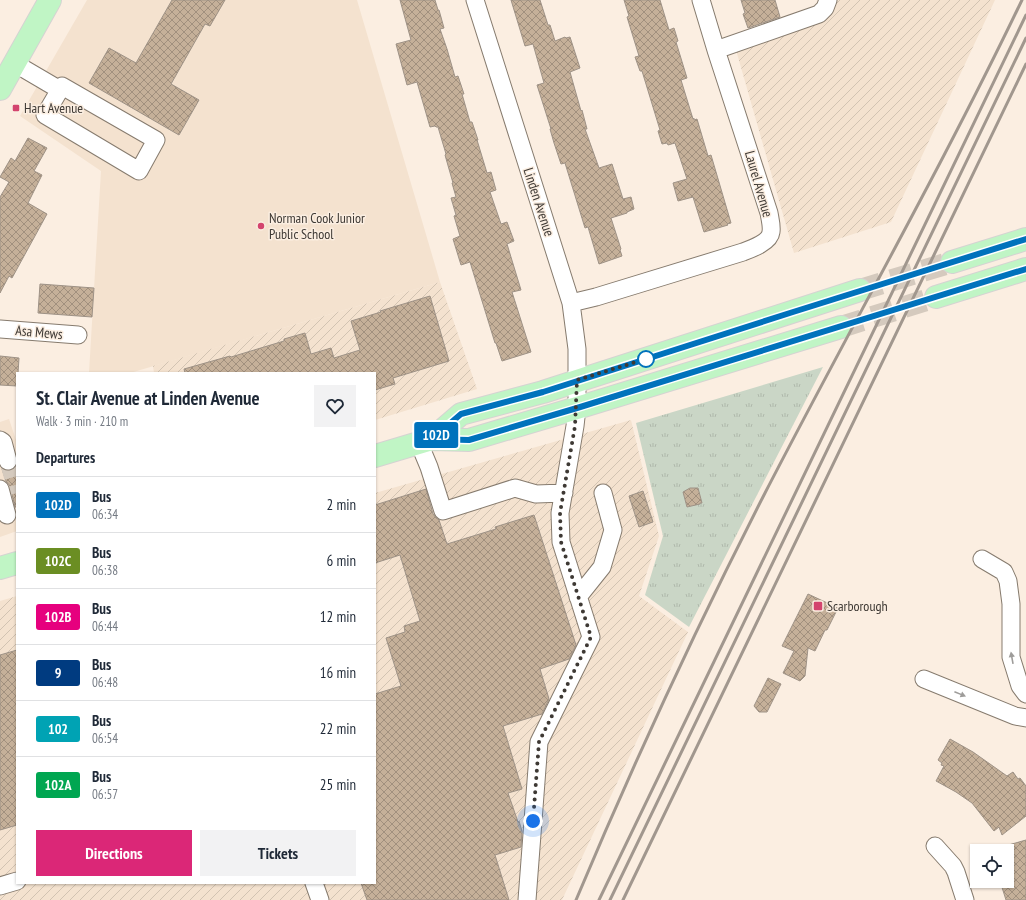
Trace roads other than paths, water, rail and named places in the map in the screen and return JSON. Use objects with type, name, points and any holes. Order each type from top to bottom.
[{"type":"main road","points":[[0,89],[50,0]]},
{"type":"main road","points":[[952,262],[1026,239]]},
{"type":"main road","points":[[936,296],[1026,269]]},
{"type":"main road","points":[[426,441],[461,414],[543,392],[860,290]]},
{"type":"main road","points":[[376,456],[426,441],[469,440],[841,327]]},
{"type":"main road","points":[[0,568],[16,563]]},
{"type":"street","name":"Linden Avenue","points":[[475,0],[570,303],[577,349],[577,408],[560,513],[561,542],[591,637],[539,742],[527,900]]},
{"type":"street","name":"Laurel Avenue","points":[[570,303],[596,297],[743,252],[769,238],[771,233],[769,213],[716,50],[702,0]]},
{"type":"street","points":[[716,50],[819,14],[825,8],[828,0]]},
{"type":"street","points":[[14,63],[60,90]]},
{"type":"street","points":[[62,86],[156,140],[139,171],[45,116],[60,90],[62,86]]},
{"type":"street","name":"Asa Mews","points":[[0,328],[78,335]]},
{"type":"street","points":[[0,440],[3,442],[8,461]]},
{"type":"street","points":[[426,441],[429,467],[443,511],[515,488],[536,494],[564,493]]},
{"type":"street","points":[[0,489],[8,514]]},
{"type":"street","points":[[578,597],[602,567],[613,530],[603,493]]},
{"type":"street","points":[[982,559],[1004,572],[1008,581],[1011,604],[1011,657],[1020,686],[1026,694]]},
{"type":"street","points":[[924,679],[1016,716],[1026,718]]},
{"type":"street","points":[[935,846],[953,866],[965,900]]},
{"type":"street","points":[[0,886],[16,881]]},
{"type":"street","points":[[314,884],[320,900]]},
{"type":"tunnel","points":[[860,290],[952,262]]},
{"type":"tunnel","points":[[841,327],[936,297]]},
{"type":"tunnel","points":[[8,461],[16,489]]},
{"type":"railway","points":[[576,900],[620,797],[715,593],[797,431],[928,186],[1022,0]]},
{"type":"railway","points":[[599,900],[1026,15]]},
{"type":"railway","points":[[610,900],[1026,38]]},
{"type":"railway","points":[[623,900],[1026,64]]},
{"type":"place","name":"Hart Avenue","points":[[16,108]]},
{"type":"place","name":"Norman Cook Junior Public School","points":[[261,226]]},
{"type":"place","name":"Scarborough","points":[[818,606]]}]
